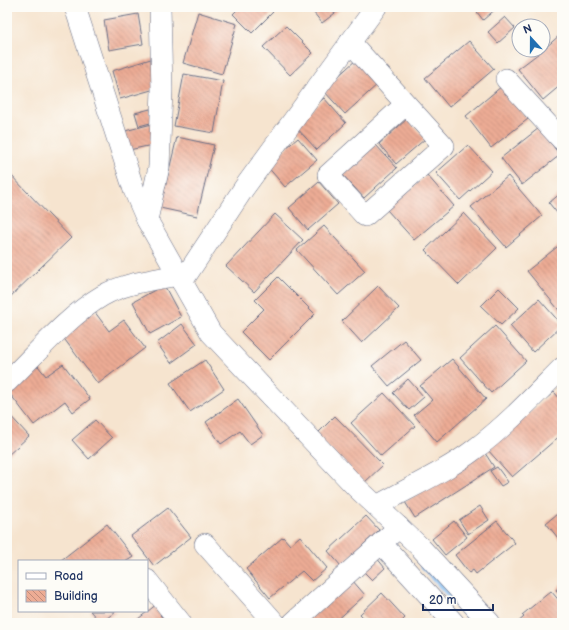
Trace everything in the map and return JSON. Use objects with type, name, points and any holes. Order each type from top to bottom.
[{"type":"street","points":[[75,7],[96,67],[120,149],[134,190],[147,220],[211,333],[350,481],[419,546],[490,623]]},
{"type":"street","points":[[147,220],[159,166],[162,90],[160,7]]},
{"type":"street","points":[[7,382],[75,316],[102,296],[127,286],[180,279],[350,42],[360,16],[376,7]]},
{"type":"street","points":[[350,42],[444,146],[365,216],[328,175],[406,104]]},
{"type":"street","points":[[506,79],[562,140]]},
{"type":"street","points":[[378,506],[441,473],[475,449],[506,423],[562,368]]},
{"type":"street","points":[[293,623],[399,527]]},
{"type":"street","points":[[381,543],[454,623]]},
{"type":"street","points":[[205,544],[275,623]]},
{"type":"street","points":[[148,581],[181,623]]},
{"type":"building","points":[[240,7],[268,7],[273,12],[252,33],[233,14]]},
{"type":"building","points":[[309,7],[343,7],[322,23]]},
{"type":"building","points":[[483,7],[498,7],[483,20],[477,12]]},
{"type":"building","points":[[198,12],[237,24],[222,74],[183,63]]},
{"type":"building","points":[[138,14],[143,44],[109,50],[104,20]]},
{"type":"building","points":[[505,17],[511,24],[511,32],[498,43],[488,32]]},
{"type":"building","points":[[286,26],[313,53],[290,75],[263,47]]},
{"type":"building","points":[[562,33],[562,84],[543,100],[518,69],[532,58],[551,58],[551,43]]},
{"type":"building","points":[[469,41],[494,69],[449,107],[425,78]]},
{"type":"building","points":[[154,58],[155,89],[120,99],[112,71]]},
{"type":"building","points":[[357,59],[379,83],[345,114],[323,90]]},
{"type":"building","points":[[184,74],[223,81],[214,133],[174,126]]},
{"type":"building","points":[[502,86],[528,119],[491,148],[466,116]]},
{"type":"building","points":[[324,98],[346,123],[317,150],[294,125]]},
{"type":"building","points":[[150,109],[154,122],[139,126],[135,113]]},
{"type":"building","points":[[407,119],[425,139],[396,164],[379,144]]},
{"type":"building","points":[[152,124],[157,144],[129,150],[125,131]]},
{"type":"building","points":[[539,128],[560,155],[522,185],[501,158]]},
{"type":"building","points":[[177,137],[214,145],[197,216],[160,208]]},
{"type":"building","points":[[298,138],[317,160],[285,187],[266,165]]},
{"type":"building","points":[[375,144],[397,168],[364,198],[342,174]]},
{"type":"building","points":[[468,145],[492,171],[460,200],[436,173]]},
{"type":"building","points":[[7,171],[71,238],[7,300]]},
{"type":"building","points":[[427,175],[454,206],[414,240],[387,210]]},
{"type":"building","points":[[508,176],[542,216],[506,247],[471,207]]},
{"type":"building","points":[[319,182],[338,204],[308,230],[289,208]]},
{"type":"building","points":[[562,192],[562,219],[549,203]]},
{"type":"building","points":[[464,213],[497,248],[459,285],[425,250]]},
{"type":"building","points":[[275,214],[303,240],[254,292],[226,266]]},
{"type":"building","points":[[324,226],[365,271],[338,295],[297,250]]},
{"type":"building","points":[[562,243],[562,314],[527,271]]},
{"type":"building","points":[[278,277],[315,314],[269,360],[241,332],[264,309],[255,300]]},
{"type":"building","points":[[164,285],[181,317],[150,334],[133,302]]},
{"type":"building","points":[[378,286],[399,308],[362,343],[342,321]]},
{"type":"building","points":[[499,288],[519,308],[501,325],[481,306]]},
{"type":"building","points":[[539,299],[562,325],[533,352],[510,326]]},
{"type":"building","points":[[94,311],[109,331],[124,320],[145,348],[98,384],[62,336]]},
{"type":"building","points":[[182,324],[197,344],[171,363],[157,343]]},
{"type":"building","points":[[495,326],[526,361],[491,393],[460,358]]},
{"type":"building","points":[[404,340],[421,360],[389,386],[372,366]]},
{"type":"building","points":[[452,359],[486,399],[437,442],[414,415],[432,400],[420,386]]},
{"type":"building","points":[[205,360],[224,389],[190,412],[170,383]]},
{"type":"building","points":[[63,364],[90,399],[73,412],[65,401],[34,425],[7,390],[38,366],[46,376]]},
{"type":"building","points":[[408,379],[424,397],[409,410],[393,393]]},
{"type":"building","points":[[554,392],[562,401],[562,434],[512,477],[487,449]]},
{"type":"building","points":[[384,393],[415,426],[381,456],[351,423]]},
{"type":"building","points":[[238,399],[263,435],[250,444],[240,431],[221,444],[206,422]]},
{"type":"building","points":[[7,412],[29,436],[7,456]]},
{"type":"building","points":[[335,416],[383,465],[363,484],[316,435]]},
{"type":"building","points":[[95,420],[112,438],[89,459],[72,440]]},
{"type":"building","points":[[483,450],[494,467],[415,518],[405,502]]},
{"type":"building","points":[[497,467],[508,482],[501,486],[490,471]]},
{"type":"building","points":[[480,506],[489,520],[468,534],[459,520]]},
{"type":"building","points":[[168,508],[191,537],[154,566],[131,536]]},
{"type":"building","points":[[562,510],[562,543],[546,523]]},
{"type":"building","points":[[366,516],[379,530],[341,566],[328,551]]},
{"type":"building","points":[[454,521],[467,537],[445,555],[432,539]]},
{"type":"building","points":[[497,521],[515,543],[476,574],[473,570],[469,573],[455,555]]},
{"type":"building","points":[[107,524],[133,557],[128,560],[61,560]]},
{"type":"building","points":[[300,536],[327,568],[312,581],[302,571],[270,598],[246,569],[283,537],[290,545]]},
{"type":"building","points":[[376,557],[385,568],[372,580],[362,570]]},
{"type":"building","points":[[352,580],[365,595],[334,623],[309,623],[307,621]]},
{"type":"building","points":[[562,583],[562,596],[556,590]]},
{"type":"building","points":[[551,591],[562,604],[562,623],[517,623],[524,617],[522,615]]},
{"type":"building","points":[[382,593],[405,618],[400,623],[369,623],[360,614]]},
{"type":"building","points":[[157,604],[163,612],[160,615],[167,623],[133,623]]},
{"type":"building","points":[[91,612],[115,612],[101,623]]},
{"type":"waterway","points":[[424,566],[475,623]]}]
